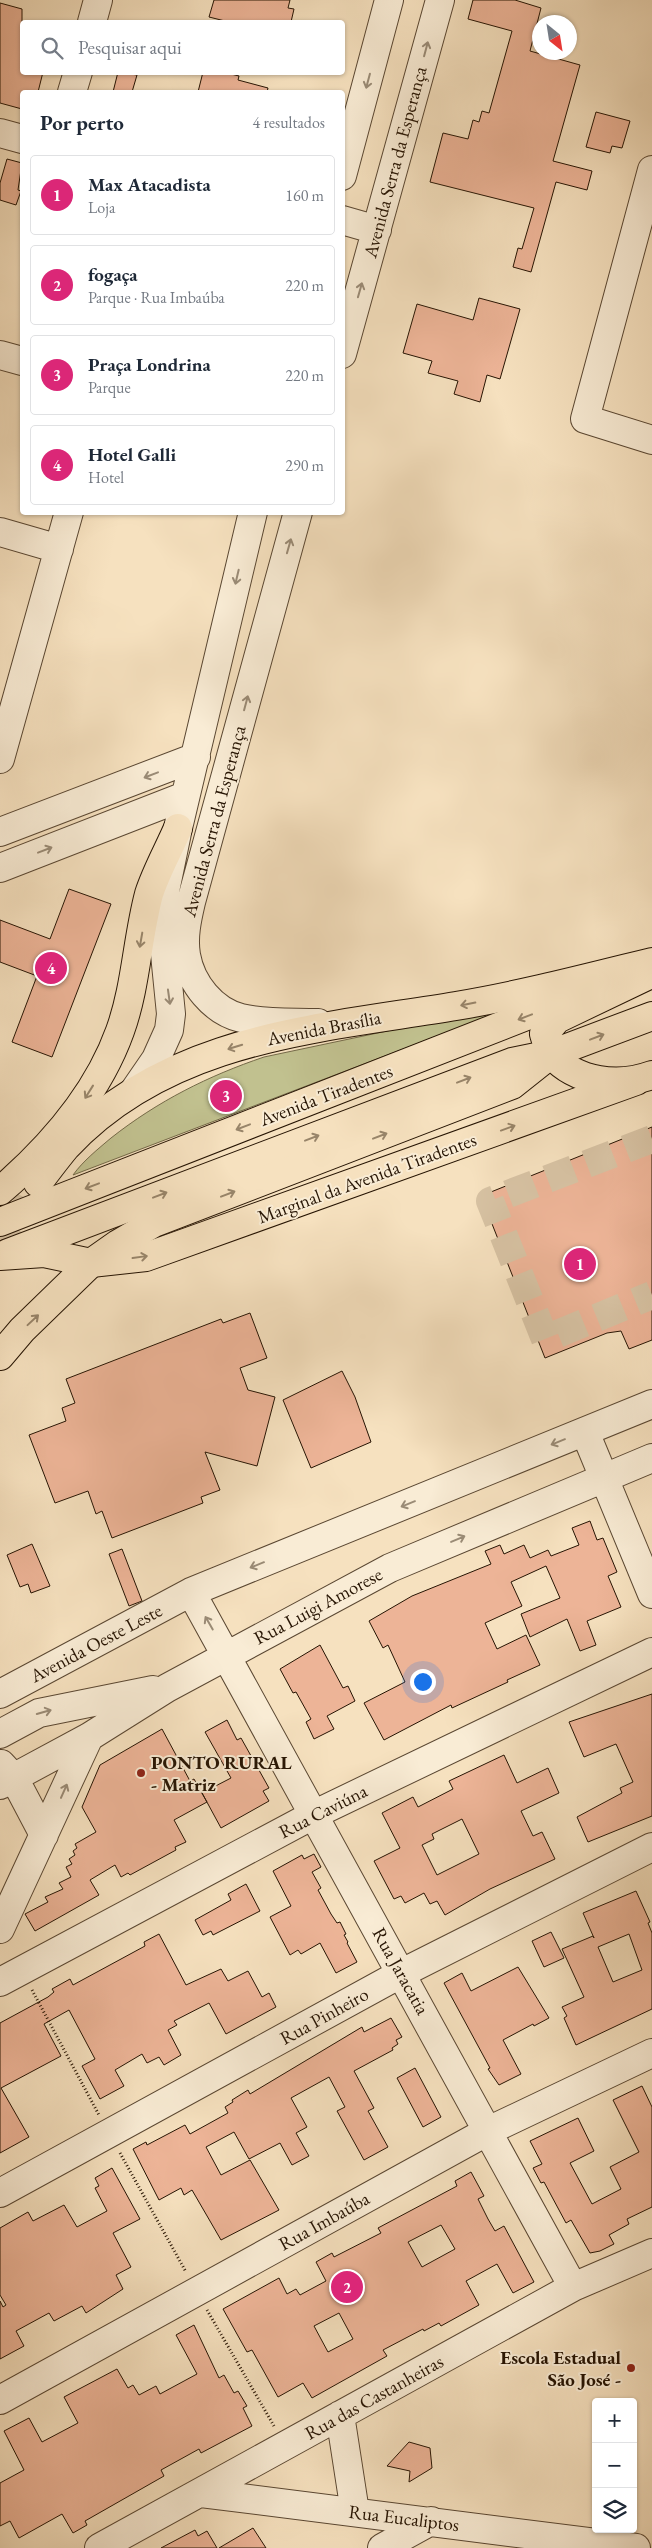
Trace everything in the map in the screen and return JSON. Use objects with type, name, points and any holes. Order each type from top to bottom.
[{"type":"main road","points":[[0,1191],[48,1145],[69,1120],[89,1094],[108,1056],[119,1033],[130,998],[150,894],[178,828]]},
{"type":"main road","name":"Avenida Brasília","points":[[38,1183],[66,1148],[134,1091],[174,1070],[214,1054],[268,1038],[334,1024],[456,1006],[531,991],[652,962]]},
{"type":"main road","name":"Avenida Tiradentes","points":[[0,1222],[652,968]]},
{"type":"main road","points":[[646,1077],[596,1081],[577,1075],[551,1054],[544,1034],[557,1019],[652,974]]},
{"type":"main road","name":"Avenida Tiradentes","points":[[0,1256],[512,1062],[551,1054],[652,1016]]},
{"type":"main road","points":[[0,1356],[22,1330],[92,1263],[118,1244],[154,1223],[512,1085],[551,1054]]},
{"type":"main road","name":"Marginal da Avenida Tiradentes","points":[[0,1256],[44,1253],[92,1263],[146,1257],[646,1077]]},
{"type":"street","points":[[93,20],[98,0]]},
{"type":"street","points":[[345,165],[390,0]]},
{"type":"street","name":"Avenida Serra da Esperança","points":[[345,343],[440,0]]},
{"type":"street","points":[[73,90],[77,75]]},
{"type":"street","points":[[0,133],[20,138]]},
{"type":"street","points":[[652,170],[585,419],[652,440]]},
{"type":"street","points":[[345,221],[377,230]]},
{"type":"street","points":[[0,355],[20,360]]},
{"type":"street","points":[[0,759],[6,711],[69,515]]},
{"type":"street","name":"Avenida Serra da Esperança","points":[[134,1091],[156,1059],[169,1030],[171,1014],[164,944],[163,901],[185,796],[196,757],[252,515]]},
{"type":"street","name":"Avenida Serra da Esperança","points":[[297,515],[191,902],[185,930],[186,955],[194,978],[202,992],[226,1012],[260,1021],[334,1024]]},
{"type":"street","points":[[0,532],[59,549]]},
{"type":"street","points":[[0,832],[196,757]]},
{"type":"street","points":[[0,868],[185,796]]},
{"type":"street","points":[[191,1592],[652,1404]]},
{"type":"street","points":[[584,1432],[652,1594]]},
{"type":"street","name":"Rua Luigi Amorese","points":[[5,1775],[89,1737],[167,1688],[390,1568],[652,1458]]},
{"type":"street","name":"Rua Jaracatia","points":[[191,1592],[315,1814],[573,2287]]},
{"type":"street","name":"Avenida Oeste Leste","points":[[0,1694],[191,1592]]},
{"type":"street","name":"Rua Caviúna","points":[[11,1976],[315,1814],[652,1652]]},
{"type":"street","points":[[0,1734],[39,1712],[167,1688]]},
{"type":"street","points":[[0,1929],[89,1737]]},
{"type":"street","points":[[5,1775],[44,1835]]},
{"type":"street","name":"Rua Pinheiro","points":[[0,2193],[402,1974],[652,1847]]},
{"type":"street","name":"Rua Imbaúba","points":[[0,2400],[488,2131],[652,2053]]},
{"type":"street","name":"Rua das Castanheiras","points":[[100,2548],[573,2287],[652,2252]]},
{"type":"street","points":[[340,2415],[355,2512]]},
{"type":"street","name":"Rua Eucaliptos","points":[[201,2493],[636,2548]]},
{"type":"street","points":[[382,2548],[431,2521]]},
{"type":"path","points":[[11,1976],[109,2133],[196,2291],[286,2446]]},
{"type":"green space","points":[[529,1001],[73,1175],[101,1146],[147,1112],[203,1081],[243,1064],[264,1057]]},
{"type":"building","points":[[214,0],[290,0],[288,8],[294,9],[291,20],[221,20],[209,17]]},
{"type":"building","points":[[473,0],[515,0],[541,8],[539,15],[532,15],[532,43],[530,51],[532,52],[532,60],[562,60],[580,65],[553,161],[592,171],[587,190],[556,182],[531,272],[513,267],[518,248],[522,249],[534,208],[430,182],[443,133],[468,139],[473,120],[479,122],[482,111],[489,113],[512,31],[468,19]]},
{"type":"building","points":[[0,3],[22,9],[22,20],[20,20],[20,75],[42,75],[38,90],[20,90],[20,108],[0,103]]},
{"type":"building","points":[[117,75],[137,75],[133,90],[114,90]]},
{"type":"building","points":[[202,75],[235,75],[239,76],[238,80],[268,88],[268,90],[198,90]]},
{"type":"building","points":[[596,112],[630,121],[622,148],[612,146],[610,153],[586,147]]},
{"type":"building","points":[[7,159],[20,162],[18,190],[20,194],[16,205],[0,200],[0,183]]},
{"type":"building","points":[[479,298],[520,309],[500,379],[487,375],[480,402],[454,394],[458,381],[428,373],[432,361],[403,353],[417,304],[473,320]]},
{"type":"building","points":[[69,889],[111,904],[52,1057],[12,1042],[37,976],[0,962],[0,920],[50,939]]},
{"type":"building","points":[[652,1127],[652,1340],[629,1349],[621,1331],[607,1333],[545,1358],[481,1196]]},
{"type":"building","points":[[250,1313],[267,1358],[240,1368],[248,1390],[275,1397],[257,1466],[205,1452],[220,1490],[201,1497],[203,1503],[112,1538],[102,1511],[96,1514],[88,1491],[55,1503],[29,1435],[66,1421],[62,1408],[75,1403],[66,1379],[221,1319],[223,1323]]},
{"type":"building","points":[[342,1371],[355,1397],[371,1442],[311,1468],[283,1400]]},
{"type":"building","points":[[590,1521],[597,1540],[603,1538],[617,1572],[608,1576],[621,1607],[587,1621],[596,1645],[580,1651],[567,1619],[530,1637],[521,1614],[560,1598],[546,1566],[511,1582],[522,1606],[485,1623],[497,1649],[526,1635],[540,1665],[452,1708],[451,1705],[384,1740],[364,1703],[405,1682],[388,1645],[383,1648],[369,1621],[412,1596],[491,1564],[485,1551],[500,1545],[504,1554],[524,1545],[530,1558],[548,1550],[551,1556],[579,1545],[572,1528]]},
{"type":"building","points":[[32,1544],[50,1586],[31,1593],[28,1584],[20,1587],[7,1555]]},
{"type":"building","points":[[122,1549],[142,1601],[129,1606],[109,1554]]},
{"type":"building","points":[[320,1645],[343,1688],[348,1686],[355,1701],[327,1716],[334,1729],[314,1739],[306,1722],[311,1719],[296,1692],[293,1693],[280,1669]]},
{"type":"building","points":[[652,1694],[652,1816],[588,1842],[577,1817],[622,1793],[620,1788],[633,1782],[616,1744],[584,1757],[569,1722]]},
{"type":"building","points":[[227,1720],[237,1740],[241,1738],[269,1788],[263,1791],[269,1801],[221,1828],[202,1793],[231,1778],[205,1732]]},
{"type":"building","points":[[162,1729],[190,1781],[194,1779],[207,1802],[174,1820],[186,1842],[175,1847],[176,1850],[130,1875],[128,1873],[121,1877],[115,1865],[90,1880],[99,1895],[35,1931],[25,1914],[48,1902],[45,1897],[63,1889],[59,1883],[71,1877],[66,1867],[72,1864],[69,1859],[75,1855],[73,1851],[77,1848],[75,1844],[96,1832],[82,1807],[100,1765]]},
{"type":"building","points":[[504,1755],[517,1783],[548,1768],[559,1793],[521,1811],[533,1836],[542,1832],[555,1859],[490,1889],[445,1915],[437,1901],[430,1904],[424,1893],[405,1903],[401,1896],[394,1899],[374,1861],[400,1848],[382,1813],[413,1797],[418,1807],[453,1789],[449,1781]],"holes":[[[462,1819],[479,1854],[437,1875],[422,1845],[434,1839],[432,1834]]]},
{"type":"building","points":[[314,1854],[321,1867],[312,1872],[321,1888],[318,1890],[337,1923],[340,1922],[346,1934],[344,1935],[347,1943],[357,1962],[336,1973],[320,1943],[301,1954],[298,1950],[290,1955],[270,1917],[291,1906],[273,1871],[302,1855],[304,1859]]},
{"type":"building","points":[[246,1884],[260,1911],[213,1935],[211,1931],[203,1935],[195,1920],[231,1900],[228,1894]]},
{"type":"building","points":[[636,1891],[650,1922],[648,1923],[652,1933],[652,2009],[576,2045],[564,2018],[567,2016],[562,2007],[584,1997],[562,1949],[593,1936],[594,1938],[583,1913]],"holes":[[[629,1934],[642,1970],[613,1982],[598,1947]]]},
{"type":"building","points":[[551,1932],[564,1958],[544,1967],[532,1941]]},
{"type":"building","points":[[159,1934],[186,1985],[221,1969],[228,1981],[248,1971],[262,1997],[269,1993],[276,2007],[226,2034],[209,2003],[174,2021],[177,2025],[168,2030],[181,2055],[164,2065],[159,2057],[147,2063],[142,2054],[115,2070],[124,2086],[100,2099],[82,2066],[95,2059],[69,2010],[44,2024],[61,2056],[1,2088],[29,2137],[0,2153],[0,2023],[48,1997],[54,1992],[52,1989],[70,1979],[73,1985],[145,1946],[144,1942]]},
{"type":"building","points":[[518,1967],[549,2018],[503,2040],[521,2074],[499,2085],[488,2069],[490,2068],[444,1983],[462,1973],[471,1991]]},
{"type":"building","points":[[391,2018],[402,2037],[396,2040],[398,2044],[392,2048],[393,2050],[354,2071],[374,2108],[368,2111],[388,2147],[364,2160],[337,2111],[345,2107],[329,2077],[291,2098],[307,2127],[296,2133],[309,2156],[292,2165],[280,2143],[249,2159],[234,2132],[206,2147],[221,2175],[250,2160],[279,2210],[221,2240],[192,2190],[184,2195],[181,2188],[159,2200],[133,2149],[146,2142],[147,2145],[185,2125],[190,2134],[228,2113],[225,2107],[248,2090],[250,2094],[362,2027],[364,2032]]},
{"type":"building","points":[[415,2068],[441,2117],[423,2127],[397,2078]]},
{"type":"building","points":[[642,2086],[652,2107],[652,2207],[627,2219],[629,2224],[609,2235],[614,2244],[600,2251],[590,2253],[571,2220],[566,2223],[544,2182],[541,2183],[533,2168],[542,2164],[530,2141],[578,2118],[594,2151],[570,2163],[592,2204],[621,2189],[610,2167],[639,2152],[613,2100]]},
{"type":"building","points":[[112,2168],[140,2219],[113,2233],[131,2267],[116,2275],[123,2289],[86,2313],[82,2306],[54,2321],[49,2313],[16,2331],[24,2346],[0,2359],[0,2301],[3,2307],[6,2305],[0,2295],[0,2228],[28,2212],[33,2221],[64,2205],[77,2227],[107,2211],[95,2188],[99,2186],[95,2178]]},
{"type":"building","points":[[471,2172],[484,2196],[478,2199],[488,2219],[495,2231],[504,2226],[534,2282],[513,2293],[497,2264],[466,2281],[479,2305],[441,2326],[439,2323],[424,2331],[423,2329],[383,2350],[387,2356],[312,2398],[303,2383],[278,2397],[252,2350],[247,2352],[223,2309],[279,2278],[287,2294],[296,2289],[300,2295],[326,2281],[316,2262],[332,2253],[334,2257],[381,2233],[378,2228],[457,2186],[455,2181]],"holes":[[[441,2225],[455,2249],[422,2267],[408,2242]],[[339,2313],[353,2339],[328,2352],[314,2326]]]},
{"type":"building","points":[[194,2325],[219,2378],[224,2375],[234,2393],[238,2391],[247,2406],[243,2408],[252,2426],[201,2453],[199,2449],[161,2470],[164,2476],[85,2521],[87,2525],[73,2533],[62,2514],[19,2538],[10,2521],[0,2526],[0,2483],[24,2470],[4,2431],[29,2418],[42,2442],[78,2423],[64,2397],[117,2369],[128,2388],[133,2385],[139,2395],[156,2386],[160,2394],[197,2374],[176,2335]]},
{"type":"building","points":[[409,2442],[430,2448],[432,2468],[409,2482],[410,2471],[387,2466]]},
{"type":"building","points":[[253,2528],[266,2548],[219,2548]]},
{"type":"building","points":[[195,2530],[198,2536],[207,2531],[217,2548],[161,2548]]},
{"type":"tunnel","points":[[652,1139],[490,1201],[545,1339],[652,1295]]},
{"type":"tunnel","points":[[0,1252],[29,1200]]},
{"type":"place","name":"Hotel Galli","points":[[51,968]]},
{"type":"place","name":"Praça Londrina","points":[[226,1096]]},
{"type":"place","name":"Max Atacadista","points":[[580,1264]]},
{"type":"place","name":"PONTO RURAL - Matriz","points":[[141,1773]]},
{"type":"place","name":"fogaça","points":[[347,2287]]},
{"type":"place","name":"Escola Estadual São José -","points":[[631,2368]]}]
